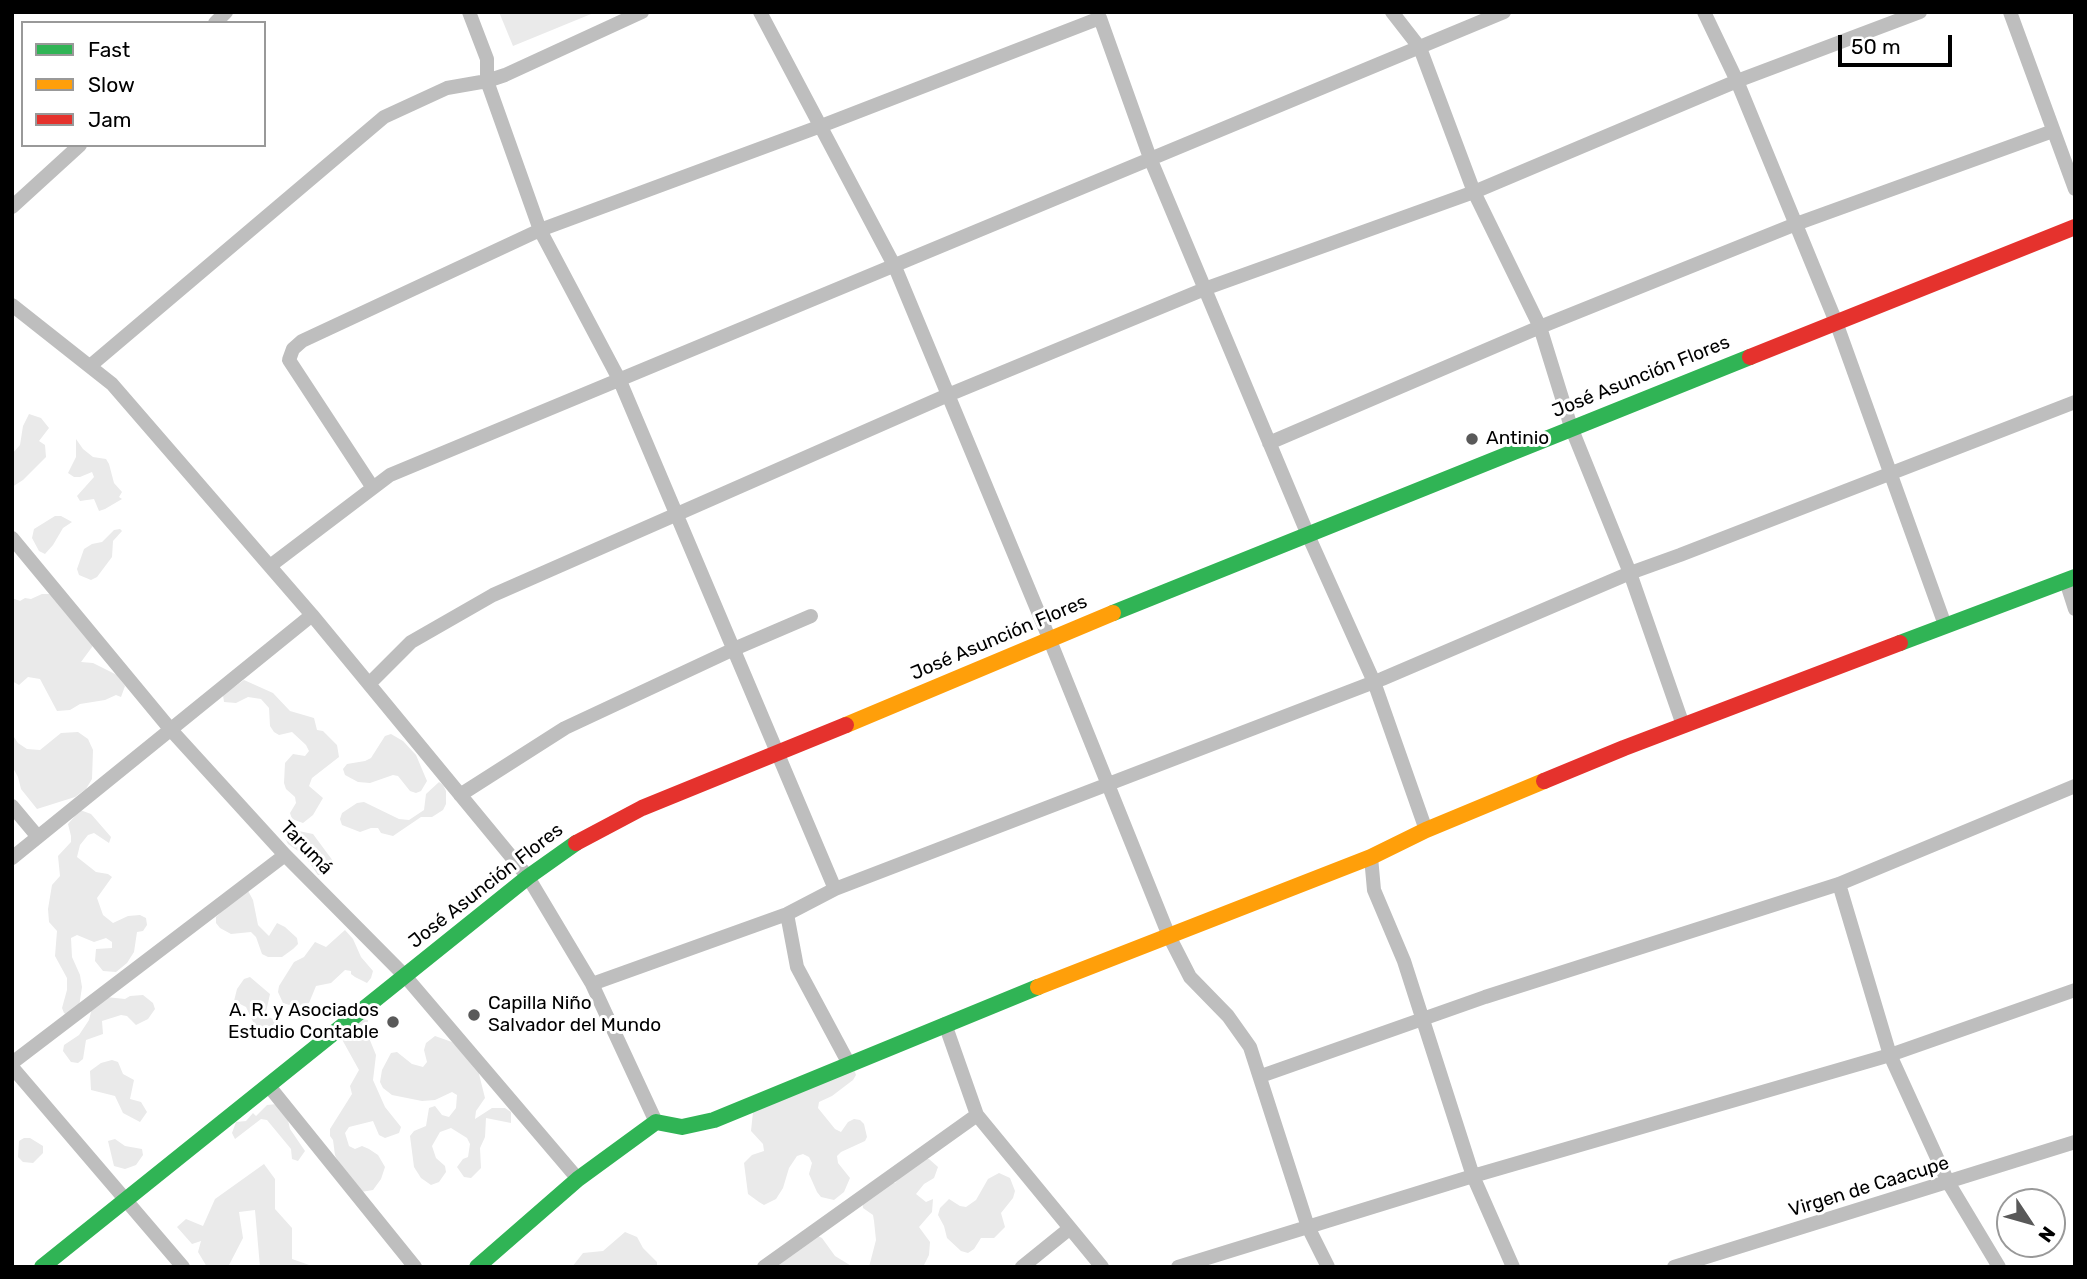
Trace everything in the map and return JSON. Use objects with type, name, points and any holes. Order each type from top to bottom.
[{"type":"street","points":[[469,12],[487,58],[487,81],[540,230],[620,381],[835,889]]},
{"type":"street","points":[[90,366],[384,117],[447,88],[487,81],[642,12]]},
{"type":"street","points":[[760,12],[895,267],[1169,936],[1190,977],[1228,1016],[1250,1047],[1308,1227],[1328,1267]]},
{"type":"street","points":[[1392,12],[1420,48],[1474,191],[1540,327],[1571,427],[1630,573],[1683,725]]},
{"type":"street","points":[[270,566],[390,475],[1504,12]]},
{"type":"street","points":[[1704,12],[1737,81],[1836,322],[1945,625]]},
{"type":"street","points":[[369,684],[411,642],[494,595],[948,395],[1207,288],[1474,191],[1737,81],[1920,12]]},
{"type":"street","points":[[2010,12],[2075,189]]},
{"type":"street","points":[[373,488],[289,360],[293,349],[302,341],[540,230],[821,126],[1104,14],[1150,158],[1207,288],[1308,535],[1374,682],[1426,830]]},
{"type":"street","points":[[1269,443],[1540,327],[1796,224],[2053,131]]},
{"type":"street","points":[[12,207],[78,147]]},
{"type":"street","name":"José Asunción Flores","points":[[42,1267],[528,877],[580,840],[642,808],[1049,638],[2075,227]]},
{"type":"street","points":[[12,305],[112,384],[312,615],[528,877],[592,984],[656,1122]]},
{"type":"street","points":[[592,984],[787,914],[835,889],[1374,682],[1630,573],[2075,402]]},
{"type":"street","name":"Tarumá","points":[[12,538],[171,730],[285,855],[405,976],[578,1179]]},
{"type":"street","points":[[488,1264],[578,1179],[656,1122],[682,1126],[714,1120],[945,1024],[1371,857],[1426,830],[1683,725],[2070,579],[2075,609]]},
{"type":"street","points":[[12,858],[312,615]]},
{"type":"street","points":[[460,795],[565,728],[811,616]]},
{"type":"street","points":[[1261,1076],[1485,997],[1839,884],[2075,786]]},
{"type":"street","points":[[12,806],[38,837]]},
{"type":"street","points":[[183,1267],[12,1065],[285,855]]},
{"type":"street","points":[[1371,857],[1374,890],[1404,961],[1472,1176],[1513,1267]]},
{"type":"street","points":[[1839,884],[1890,1055],[1948,1182],[1999,1267]]},
{"type":"street","points":[[787,914],[797,967],[849,1064]]},
{"type":"street","points":[[1178,1267],[1472,1176],[1890,1055],[2075,989]]},
{"type":"street","points":[[945,1024],[977,1115],[1102,1267]]},
{"type":"street","points":[[268,1085],[415,1267]]},
{"type":"street","points":[[764,1267],[977,1115]]},
{"type":"street","name":"Virgen de Caacupe","points":[[1674,1267],[2075,1142]]},
{"type":"street","points":[[1022,1267],[1069,1229]]},
{"type":"shaded area","points":[[499,12],[596,12],[513,46]]},
{"type":"shaded area","points":[[29,414],[41,418],[49,428],[39,441],[45,445],[46,457],[12,487],[12,454],[20,445],[23,426]]},
{"type":"shaded area","points":[[76,439],[93,457],[106,459],[114,483],[122,492],[119,497],[122,499],[105,509],[99,511],[94,499],[80,501],[77,496],[94,477],[92,472],[80,477],[68,473],[76,457]]},
{"type":"shaded area","points":[[55,516],[72,522],[63,528],[45,554],[39,551],[32,538],[34,529]]},
{"type":"shaded area","points":[[114,530],[122,531],[113,541],[112,557],[97,577],[91,580],[79,575],[77,569],[84,549],[102,542]]},
{"type":"shaded area","points":[[42,594],[57,594],[95,643],[81,662],[93,663],[117,675],[125,686],[121,697],[116,695],[105,700],[80,704],[70,710],[57,711],[40,679],[28,677],[19,685],[12,681],[12,598],[20,601]]},
{"type":"shaded area","points":[[244,680],[273,693],[290,711],[314,718],[317,730],[323,731],[337,745],[339,757],[312,778],[309,786],[323,798],[313,815],[303,823],[292,819],[290,813],[296,803],[295,797],[286,789],[284,783],[285,763],[293,754],[305,756],[309,751],[292,732],[279,735],[274,732],[270,726],[269,708],[261,699],[248,697],[236,703],[224,702],[223,695]]},
{"type":"shaded area","points":[[78,732],[88,739],[93,750],[92,779],[86,789],[75,797],[37,809],[21,789],[12,766],[12,734],[18,743],[27,749],[40,750],[61,733]]},
{"type":"shaded area","points":[[391,734],[403,741],[416,755],[427,781],[421,791],[410,791],[398,776],[393,775],[370,783],[358,782],[345,775],[343,769],[347,764],[371,758],[385,736]]},
{"type":"shaded area","points":[[439,782],[446,791],[443,810],[432,817],[421,817],[393,836],[381,833],[378,828],[360,832],[342,825],[342,813],[357,803],[364,802],[399,819],[409,820],[424,810],[426,794]]},
{"type":"shaded area","points":[[80,810],[91,814],[111,837],[109,843],[94,833],[88,835],[80,845],[77,857],[96,872],[112,877],[97,898],[103,915],[113,923],[128,916],[140,915],[146,918],[147,925],[143,931],[137,932],[134,952],[127,963],[116,972],[103,971],[95,961],[96,949],[112,948],[112,942],[106,938],[94,942],[77,935],[71,938],[72,957],[82,987],[79,1007],[69,1016],[62,1008],[67,978],[55,956],[57,931],[49,922],[48,909],[52,885],[60,876],[58,856],[71,842],[68,824]]},
{"type":"shaded area","points":[[294,830],[313,834],[333,861],[325,875],[318,875],[304,855],[288,844],[285,838],[288,832]]},
{"type":"shaded area","points":[[247,889],[253,900],[258,925],[269,936],[277,923],[297,938],[298,944],[282,957],[262,954],[256,937],[251,932],[231,934],[216,923],[216,917]]},
{"type":"shaded area","points":[[345,930],[373,971],[367,983],[351,974],[351,971],[345,970],[331,983],[316,986],[309,1003],[296,1007],[283,1003],[278,992],[279,986],[294,962],[304,957],[315,942],[326,947]]},
{"type":"shaded area","points":[[250,977],[270,994],[266,1012],[269,1017],[288,1027],[289,1033],[281,1039],[257,1030],[246,1007],[234,1001],[237,989],[244,979]]},
{"type":"shaded area","points":[[143,995],[153,1003],[155,1009],[148,1019],[136,1025],[127,1016],[121,1015],[102,1021],[103,1034],[86,1040],[83,1059],[78,1063],[71,1062],[63,1051],[64,1045],[79,1035],[89,1020],[92,1008],[106,997],[125,999]]},
{"type":"shaded area","points":[[356,1018],[368,1020],[367,1033],[376,1055],[373,1080],[385,1107],[401,1127],[399,1133],[385,1138],[379,1135],[373,1121],[349,1127],[345,1133],[349,1146],[369,1149],[378,1155],[385,1167],[373,1190],[361,1192],[340,1166],[330,1136],[330,1129],[352,1094],[350,1086],[359,1070],[339,1034]]},
{"type":"shaded area","points":[[435,1036],[452,1042],[478,1070],[485,1098],[476,1111],[475,1119],[492,1108],[505,1108],[511,1112],[511,1123],[486,1118],[485,1137],[480,1148],[481,1168],[471,1178],[464,1177],[457,1167],[468,1157],[470,1144],[467,1138],[451,1128],[440,1132],[432,1146],[436,1158],[445,1166],[446,1172],[439,1182],[431,1185],[421,1178],[414,1167],[410,1136],[414,1131],[426,1126],[429,1108],[435,1106],[442,1115],[449,1117],[456,1108],[457,1095],[452,1092],[435,1100],[422,1101],[392,1095],[380,1082],[382,1070],[391,1053],[397,1052],[412,1064],[423,1067],[427,1062],[424,1050],[426,1043]]},
{"type":"shaded area","points":[[112,1060],[118,1062],[123,1074],[134,1080],[130,1099],[141,1102],[147,1112],[140,1122],[123,1113],[115,1096],[91,1090],[90,1071],[101,1063]]},
{"type":"shaded area","points":[[854,1069],[856,1075],[853,1080],[819,1102],[818,1108],[835,1129],[841,1132],[848,1122],[854,1119],[864,1124],[867,1137],[865,1141],[837,1156],[838,1163],[850,1178],[844,1192],[834,1200],[821,1197],[809,1174],[812,1163],[809,1157],[803,1154],[797,1156],[789,1168],[783,1188],[776,1199],[764,1205],[748,1194],[744,1163],[752,1155],[764,1151],[763,1144],[751,1131],[753,1112]]},
{"type":"shaded area","points":[[277,1104],[287,1116],[290,1129],[305,1151],[298,1161],[292,1159],[291,1149],[267,1120],[261,1119],[235,1139],[232,1133],[236,1122],[246,1121],[253,1113],[256,1116],[267,1105]]},
{"type":"shaded area","points":[[30,1138],[43,1146],[43,1153],[33,1163],[23,1162],[18,1157],[19,1141]]},
{"type":"shaded area","points":[[115,1139],[125,1146],[142,1149],[143,1155],[136,1165],[125,1169],[114,1166],[108,1141]]},
{"type":"shaded area","points":[[923,1158],[929,1159],[938,1167],[934,1178],[924,1184],[916,1194],[926,1202],[933,1199],[932,1212],[919,1227],[930,1242],[929,1255],[923,1267],[869,1267],[876,1240],[873,1215],[863,1208],[861,1190],[871,1183],[895,1183],[907,1169]]},
{"type":"shaded area","points":[[264,1164],[275,1179],[275,1209],[292,1228],[292,1259],[315,1267],[260,1267],[255,1210],[239,1212],[243,1238],[228,1267],[207,1267],[198,1252],[201,1241],[192,1244],[177,1227],[186,1219],[203,1226],[215,1199]]},
{"type":"shaded area","points":[[999,1173],[1010,1178],[1015,1191],[1001,1213],[1005,1227],[994,1238],[981,1238],[968,1253],[961,1251],[947,1238],[938,1215],[940,1208],[949,1199],[966,1207],[976,1200],[988,1179]]},
{"type":"shaded area","points":[[625,1232],[637,1237],[643,1248],[657,1262],[657,1267],[572,1267],[583,1253],[603,1251]]},
{"type":"shaded area","points":[[816,1235],[822,1238],[835,1256],[853,1267],[761,1267]]},
{"type":"traffic: fast","points":[[1113,613],[1750,357]]},
{"type":"traffic: fast","points":[[1900,643],[2075,577]]},
{"type":"traffic: fast","points":[[42,1267],[528,877],[576,843]]},
{"type":"traffic: fast","points":[[477,1267],[578,1179],[656,1122],[682,1127],[714,1120],[1038,987]]},
{"type":"traffic: slow","points":[[846,725],[1113,613]]},
{"type":"traffic: slow","points":[[1038,987],[1371,857],[1426,830],[1544,781]]},
{"type":"traffic: jam","points":[[1750,357],[2075,227]]},
{"type":"traffic: jam","points":[[1544,781],[1900,643]]},
{"type":"traffic: jam","points":[[576,843],[642,808],[846,725]]},
{"type":"place","name":"Antinio","points":[[1472,439]]},
{"type":"place","name":"Capilla Niño Salvador del Mundo","points":[[474,1015]]},
{"type":"place","name":"A. R. y Asociados Estudio Contable","points":[[393,1022]]}]
